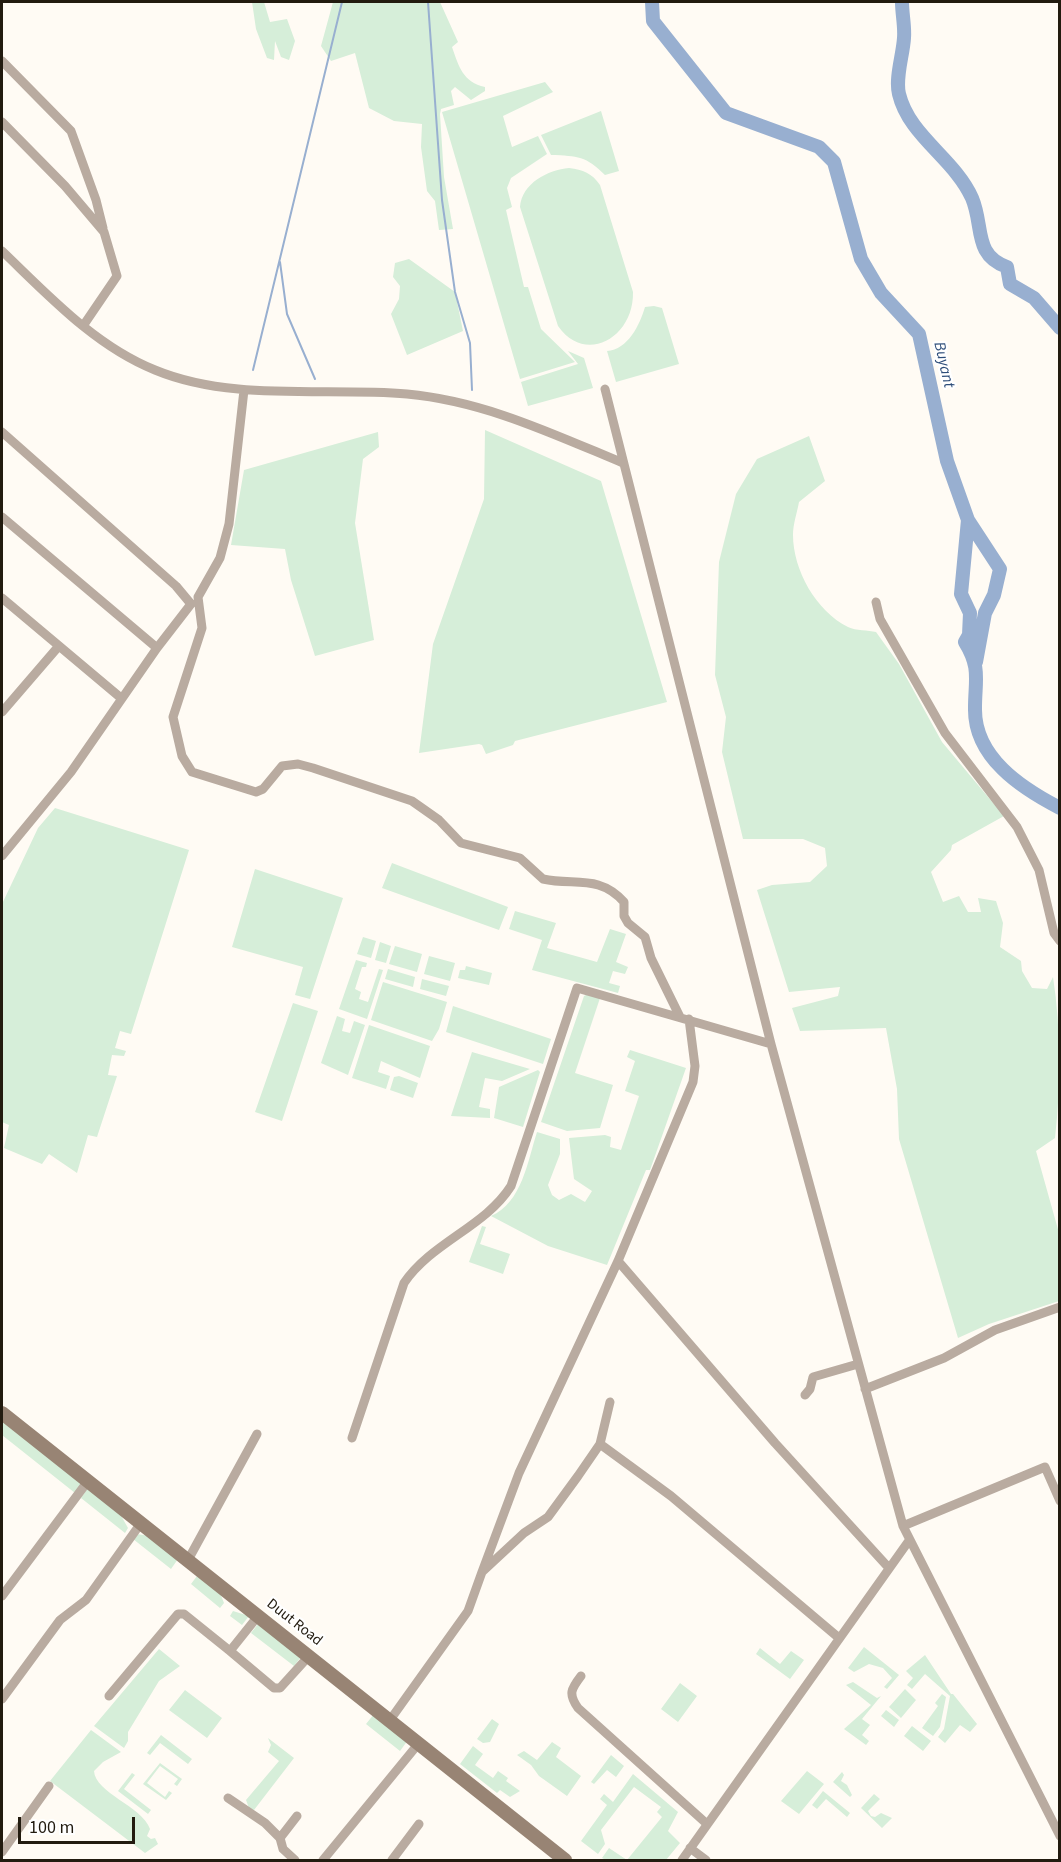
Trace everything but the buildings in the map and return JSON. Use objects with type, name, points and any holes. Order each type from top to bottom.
[{"type":"main road","name":"Duut Road","points":[[2,1413],[565,1860]]},
{"type":"street","points":[[2,61],[71,131],[96,200],[117,276],[83,326]]},
{"type":"street","points":[[2,122],[65,186],[104,232]]},
{"type":"street","points":[[2,251],[83,326],[155,371],[244,390],[370,391],[466,403],[534,427],[623,463]]},
{"type":"street","points":[[605,389],[771,1044],[864,1389],[908,1542],[926,1572],[1059,1836]]},
{"type":"street","points":[[2,856],[71,772],[121,698],[194,600],[220,558],[230,524],[244,390]]},
{"type":"street","points":[[2,432],[194,600],[202,628],[173,717],[182,756],[192,772],[256,792],[263,789],[282,766],[298,764],[313,768],[412,801],[428,810],[461,843],[520,858],[543,879],[582,880],[602,886],[624,902],[624,916],[628,923],[645,937],[651,958],[684,1018],[695,1066],[693,1082],[618,1261],[519,1473],[468,1611],[390,1720]]},
{"type":"street","points":[[2,517],[157,648]]},
{"type":"street","points":[[2,598],[121,698]]},
{"type":"street","points":[[876,602],[880,619],[945,733],[1017,827],[1039,870],[1054,933],[1059,942]]},
{"type":"street","points":[[2,712],[58,647]]},
{"type":"street","points":[[352,1438],[404,1283],[415,1268],[432,1252],[495,1205],[511,1186],[577,988],[771,1044]]},
{"type":"street","points":[[618,1261],[775,1443],[888,1567]]},
{"type":"street","points":[[864,1389],[944,1358],[994,1330],[1059,1307]]},
{"type":"street","points":[[805,1395],[810,1389],[813,1377],[858,1364]]},
{"type":"street","points":[[482,1572],[524,1533],[548,1517],[600,1444],[610,1402]]},
{"type":"street","points":[[188,1560],[257,1434]]},
{"type":"street","points":[[600,1444],[671,1496],[839,1638]]},
{"type":"street","points":[[903,1526],[1045,1467],[1059,1501]]},
{"type":"street","points":[[2,1596],[88,1481]]},
{"type":"street","points":[[2,1699],[60,1620],[86,1600],[141,1523]]},
{"type":"street","points":[[682,1860],[888,1567],[908,1542]]},
{"type":"street","points":[[109,1696],[178,1614],[184,1614],[277,1689],[309,1656]]},
{"type":"street","points":[[230,1651],[258,1616]]},
{"type":"street","points":[[581,1676],[571,1688],[571,1698],[578,1708],[707,1824]]},
{"type":"street","points":[[323,1860],[419,1743]]},
{"type":"street","points":[[2,1852],[49,1786]]},
{"type":"street","points":[[228,1798],[259,1819],[280,1838],[283,1849],[295,1860]]},
{"type":"street","points":[[280,1838],[297,1816]]},
{"type":"street","points":[[392,1860],[419,1824]]},
{"type":"street","points":[[690,1848],[706,1860]]},
{"type":"green space","points":[[252,2],[264,2],[270,22],[287,19],[295,41],[289,60],[281,57],[275,41],[274,60],[267,58],[256,29]]},
{"type":"green space","points":[[333,2],[440,2],[458,42],[452,47],[463,73],[478,85],[485,87],[485,91],[471,100],[455,87],[451,91],[454,105],[441,109],[444,177],[453,229],[439,230],[435,201],[427,191],[421,147],[422,124],[394,121],[369,108],[355,53],[331,61],[321,46]]},
{"type":"green space","points":[[545,82],[553,92],[503,116],[512,147],[538,136],[547,154],[511,178],[507,188],[512,207],[506,210],[524,287],[528,287],[541,329],[575,362],[520,379],[442,112]]},
{"type":"green space","points":[[601,111],[619,171],[605,175],[581,158],[551,155],[541,135]]},
{"type":"green space","points":[[569,168],[587,173],[600,185],[633,292],[626,322],[606,341],[594,345],[581,344],[569,338],[558,326],[520,207],[526,191],[537,179]]},
{"type":"green space","points":[[409,259],[455,292],[463,331],[407,355],[391,314],[399,299],[400,286],[393,277],[395,263]]},
{"type":"green space","points":[[645,307],[662,308],[679,364],[616,382],[607,351],[614,350],[627,341],[640,321]]},
{"type":"green space","points":[[568,351],[584,358],[593,388],[528,406],[521,382],[578,364]]},
{"type":"green space","points":[[485,430],[601,481],[667,702],[515,741],[513,745],[486,754],[482,745],[479,744],[419,753],[433,644],[484,499]]},
{"type":"green space","points":[[378,432],[379,447],[363,459],[355,523],[374,640],[315,656],[291,580],[285,549],[231,545],[244,470]]},
{"type":"green space","points":[[809,436],[825,481],[799,502],[794,527],[797,562],[808,588],[836,620],[851,628],[876,632],[899,664],[942,742],[1004,816],[952,845],[951,850],[931,872],[943,902],[959,896],[968,912],[981,912],[978,898],[996,901],[1003,923],[1000,947],[1021,961],[1022,971],[1032,988],[1047,989],[1053,977],[1059,1037],[1057,1119],[1055,1138],[1036,1151],[1059,1233],[1059,1301],[989,1324],[958,1338],[899,1139],[897,1089],[886,1028],[800,1031],[792,1008],[838,996],[840,987],[789,992],[757,890],[772,885],[810,882],[827,866],[825,848],[803,839],[743,839],[722,752],[726,717],[715,675],[719,562],[736,494],[757,459]]},
{"type":"green space","points":[[55,808],[189,850],[131,1034],[120,1031],[115,1048],[126,1051],[124,1056],[112,1055],[108,1075],[117,1076],[97,1137],[88,1135],[77,1173],[49,1154],[42,1164],[4,1148],[9,1125],[2,1122],[2,904],[38,828]]},
{"type":"green space","points":[[392,863],[508,907],[499,930],[382,888]]},
{"type":"green space","points":[[255,869],[343,898],[310,999],[295,995],[303,967],[232,947]]},
{"type":"green space","points":[[515,911],[556,923],[547,948],[597,962],[610,929],[626,934],[616,962],[628,967],[625,974],[613,971],[609,983],[620,986],[618,993],[532,970],[542,940],[509,929]]},
{"type":"green space","points":[[363,937],[376,941],[371,958],[357,954]]},
{"type":"green space","points":[[380,942],[391,946],[386,963],[375,960]]},
{"type":"green space","points":[[395,946],[422,954],[417,972],[389,964]]},
{"type":"green space","points":[[429,956],[455,963],[450,981],[424,974]]},
{"type":"green space","points":[[356,960],[367,963],[366,967],[362,967],[355,989],[361,992],[359,999],[368,1002],[379,969],[383,970],[367,1019],[339,1009]]},
{"type":"green space","points":[[466,966],[492,973],[489,985],[458,978],[460,970],[465,970]]},
{"type":"green space","points":[[388,969],[415,977],[413,987],[385,979]]},
{"type":"green space","points":[[422,979],[449,986],[446,996],[420,989]]},
{"type":"green space","points":[[383,982],[447,1002],[439,1029],[432,1041],[371,1020]]},
{"type":"green space","points":[[588,994],[600,998],[575,1073],[613,1085],[600,1128],[567,1131],[541,1122],[584,996]]},
{"type":"green space","points":[[293,1003],[318,1011],[282,1121],[255,1112]]},
{"type":"green space","points":[[453,1006],[551,1039],[543,1064],[446,1032]]},
{"type":"green space","points":[[337,1016],[345,1019],[342,1031],[350,1033],[354,1021],[365,1025],[348,1075],[321,1063]]},
{"type":"green space","points":[[369,1025],[430,1046],[420,1078],[381,1061],[378,1072],[390,1076],[386,1089],[352,1078]]},
{"type":"green space","points":[[630,1050],[686,1068],[650,1170],[646,1170],[607,1265],[548,1246],[491,1216],[502,1210],[517,1191],[537,1132],[560,1139],[560,1154],[548,1185],[552,1195],[559,1200],[571,1194],[585,1202],[592,1191],[574,1179],[569,1138],[605,1135],[611,1137],[610,1147],[621,1150],[639,1096],[625,1091],[635,1061],[627,1057]]},
{"type":"green space","points":[[472,1052],[530,1069],[502,1081],[485,1078],[479,1107],[490,1109],[490,1118],[451,1116]]},
{"type":"green space","points":[[538,1070],[540,1072],[523,1127],[494,1118],[499,1087]]},
{"type":"green space","points":[[399,1076],[418,1083],[413,1098],[390,1090],[394,1077]]},
{"type":"green space","points":[[482,1226],[486,1227],[480,1244],[510,1254],[503,1274],[469,1262]]},
{"type":"green space","points":[[2,1421],[82,1482],[75,1493],[2,1435]]},
{"type":"green space","points":[[88,1488],[119,1512],[128,1528],[125,1533],[81,1498]]},
{"type":"green space","points":[[137,1534],[149,1536],[178,1559],[171,1569],[133,1539]]},
{"type":"green space","points":[[197,1576],[220,1593],[224,1603],[220,1608],[191,1584]]},
{"type":"green space","points":[[233,1611],[249,1616],[242,1625],[230,1616]]},
{"type":"green space","points":[[258,1624],[301,1657],[294,1666],[251,1633]]},
{"type":"green space","points":[[864,1647],[899,1675],[887,1689],[884,1687],[892,1678],[883,1668],[869,1664],[854,1672],[848,1668]]},
{"type":"green space","points":[[760,1648],[780,1664],[791,1651],[804,1660],[790,1679],[756,1654]]},
{"type":"green space","points":[[159,1649],[180,1666],[159,1681],[128,1732],[128,1741],[124,1748],[94,1726]]},
{"type":"green space","points":[[925,1655],[951,1694],[977,1724],[970,1732],[960,1725],[945,1743],[938,1737],[944,1729],[950,1696],[925,1674],[912,1689],[907,1685],[913,1678],[906,1671]]},
{"type":"green space","points":[[853,1682],[877,1698],[881,1696],[862,1719],[870,1725],[862,1735],[869,1741],[866,1745],[844,1729],[871,1705],[846,1685]]},
{"type":"green space","points":[[680,1683],[697,1696],[678,1722],[661,1709]]},
{"type":"green space","points":[[905,1689],[916,1700],[901,1718],[889,1707]]},
{"type":"green space","points":[[185,1690],[222,1718],[207,1738],[169,1710]]},
{"type":"green space","points":[[942,1694],[946,1697],[940,1727],[933,1736],[922,1728],[938,1706],[935,1703]]},
{"type":"green space","points":[[886,1710],[899,1720],[894,1727],[881,1716]]},
{"type":"green space","points":[[374,1714],[408,1740],[400,1751],[366,1724]]},
{"type":"green space","points":[[492,1719],[499,1724],[490,1742],[483,1743],[477,1739]]},
{"type":"green space","points":[[912,1726],[931,1741],[923,1751],[904,1736]]},
{"type":"green space","points":[[91,1730],[121,1752],[103,1762],[94,1771],[96,1779],[102,1786],[138,1813],[150,1829],[147,1836],[151,1839],[155,1838],[158,1844],[145,1853],[50,1781]]},
{"type":"green space","points":[[161,1735],[192,1759],[188,1764],[160,1743],[150,1755],[147,1753]]},
{"type":"green space","points":[[268,1738],[294,1758],[254,1810],[249,1808],[246,1800],[279,1761],[268,1752],[271,1745]]},
{"type":"green space","points":[[552,1742],[561,1748],[556,1757],[581,1776],[567,1796],[539,1776],[531,1765],[517,1755],[524,1751],[537,1760]]},
{"type":"green space","points":[[473,1746],[483,1754],[475,1765],[493,1778],[498,1771],[508,1778],[506,1781],[520,1791],[510,1797],[500,1790],[497,1793],[460,1764]]},
{"type":"green space","points":[[611,1755],[624,1766],[616,1777],[607,1770],[594,1784],[591,1782]]},
{"type":"green space","points":[[160,1763],[182,1779],[177,1786],[174,1784],[178,1779],[160,1766],[147,1783],[165,1797],[169,1791],[172,1793],[166,1800],[143,1784]]},
{"type":"green space","points":[[807,1771],[824,1784],[799,1814],[781,1801]]},
{"type":"green space","points":[[842,1772],[844,1775],[841,1781],[847,1785],[852,1795],[850,1797],[833,1782]]},
{"type":"green space","points":[[132,1773],[135,1775],[124,1789],[151,1810],[148,1814],[118,1791]]},
{"type":"green space","points":[[633,1774],[678,1812],[668,1831],[680,1843],[666,1860],[627,1860],[662,1817],[657,1812],[661,1807],[634,1787],[601,1830],[605,1844],[598,1854],[581,1841],[607,1805],[600,1799],[604,1794],[613,1802]]},
{"type":"green space","points":[[823,1791],[850,1813],[847,1817],[826,1799],[817,1809],[812,1805]]},
{"type":"green space","points":[[874,1794],[880,1799],[868,1811],[871,1816],[875,1817],[881,1813],[892,1818],[882,1828],[861,1808]]},
{"type":"green space","points":[[609,1848],[627,1860],[606,1860],[602,1858]]},
{"type":"waterway","points":[[253,370],[342,2]]},
{"type":"waterway","points":[[428,2],[442,200],[455,292],[470,343],[472,390]]},
{"type":"waterway","name":"Buyant","points":[[652,2],[653,21],[726,113],[819,147],[834,162],[861,259],[881,293],[919,334],[947,461],[968,520],[961,594],[970,613],[969,635],[965,642],[975,667],[975,708],[982,741],[1002,769],[1030,791],[1060,808]]},
{"type":"waterway","points":[[902,2],[904,38],[898,88],[904,109],[922,135],[964,184],[976,209],[981,238],[989,255],[996,262],[1007,267],[1010,284],[1034,298],[1060,328]]},
{"type":"waterway","points":[[280,262],[287,314],[315,379]]},
{"type":"waterway","points":[[968,520],[1000,569],[994,595],[985,613],[976,662]]}]
